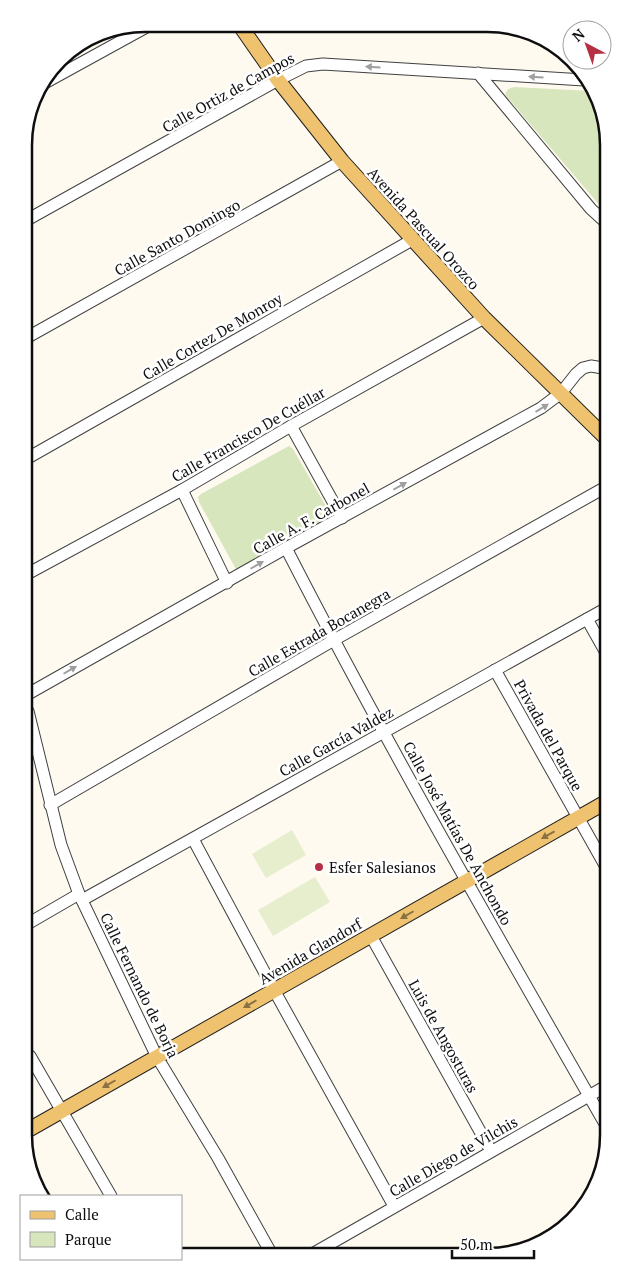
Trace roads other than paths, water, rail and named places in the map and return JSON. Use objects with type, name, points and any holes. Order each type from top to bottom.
[{"type":"main road","name":"Avenida Pascual Orozco","points":[[245,32],[278,80],[342,161],[412,240],[484,318],[600,432]]},
{"type":"main road","name":"Avenida Glandorf","points":[[32,1128],[599,806]]},
{"type":"street","points":[[57,76],[136,33]]},
{"type":"street","name":"Calle Ortiz de Campos","points":[[33,218],[278,80],[299,69],[315,64],[577,80]]},
{"type":"street","points":[[478,73],[600,218]]},
{"type":"street","name":"Calle Santo Domingo","points":[[33,334],[342,161]]},
{"type":"street","name":"Calle Cortez De Monroy","points":[[33,455],[412,240]]},
{"type":"street","name":"Calle Francisco De Cuéllar","points":[[33,571],[182,490],[291,426],[484,318]]},
{"type":"street","name":"Calle A. F. Carbonel","points":[[32,691],[286,548],[542,408],[561,393],[583,368],[591,366],[600,367]]},
{"type":"street","points":[[291,426],[342,518]]},
{"type":"street","points":[[182,490],[227,582]]},
{"type":"street","name":"Calle Estrada Bocanegra","points":[[50,805],[334,640],[600,490]]},
{"type":"street","name":"Calle José Matías De Anchondo","points":[[286,548],[334,640],[466,881],[599,1113]]},
{"type":"street","name":"Calle García Valdez","points":[[32,921],[193,839],[600,612]]},
{"type":"street","points":[[587,619],[600,641]]},
{"type":"street","name":"Privada del Parque","points":[[496,670],[599,855]]},
{"type":"street","name":"Calle Fernando de Borja","points":[[32,729],[61,845],[81,897],[157,1057],[218,1158],[267,1248]]},
{"type":"street","points":[[193,839],[394,1206]]},
{"type":"street","name":"Luis de Angosturas","points":[[371,936],[491,1151]]},
{"type":"street","points":[[32,1060],[110,1195]]},
{"type":"street","name":"Calle Diego de Vilchis","points":[[323,1248],[599,1090]]},
{"type":"place","name":"Esfer Salesianos","points":[[319,867]]}]
